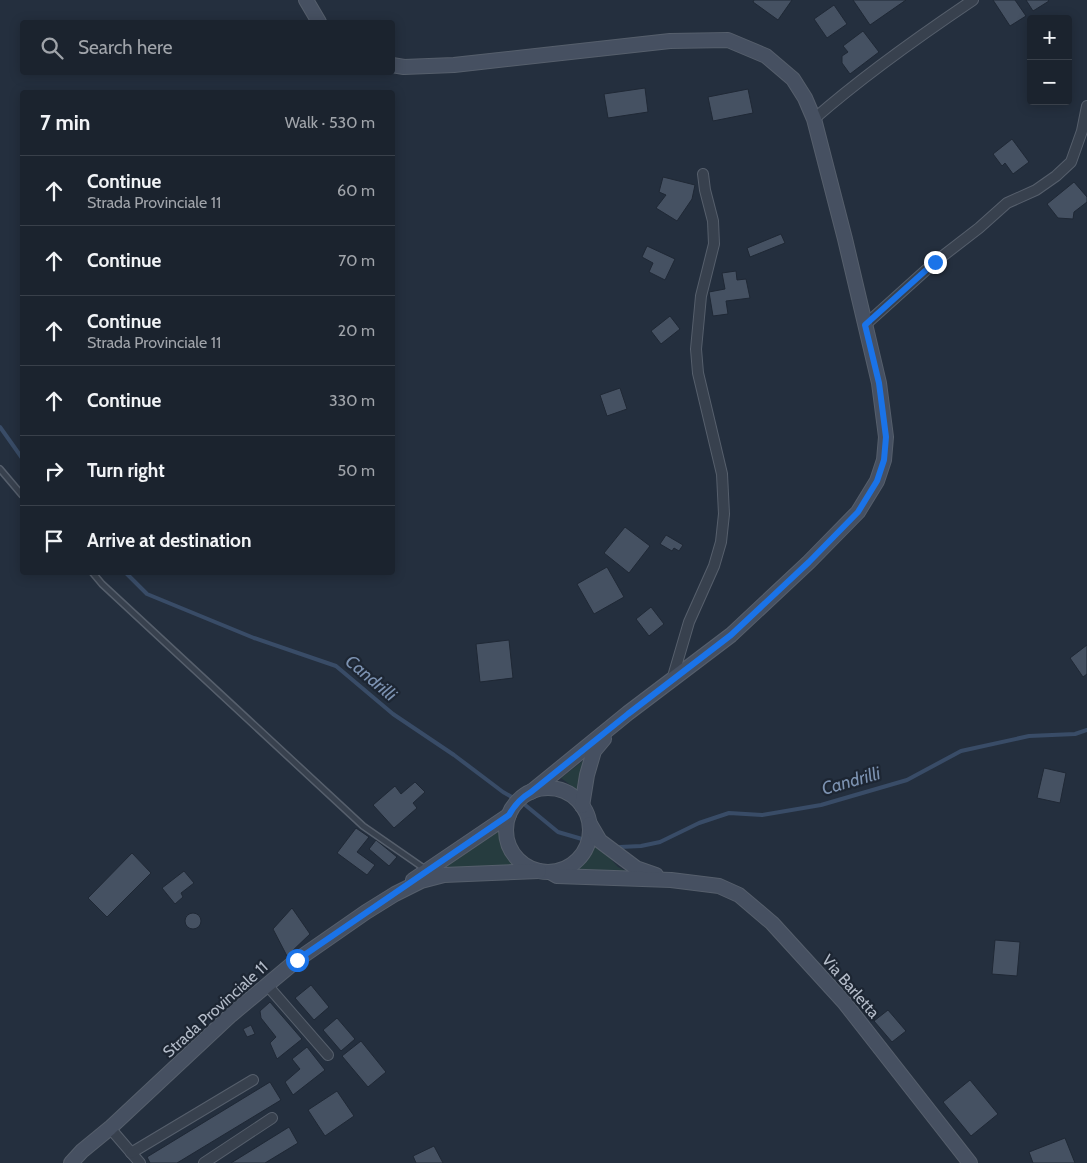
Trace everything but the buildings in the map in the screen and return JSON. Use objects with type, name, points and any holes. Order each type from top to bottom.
[{"type":"street","points":[[306,0],[317,20]]},
{"type":"street","points":[[814,119],[849,87],[899,50],[973,0]]},
{"type":"street","points":[[395,66],[404,67],[454,65],[670,41],[728,40],[766,56],[793,79],[805,98],[814,119],[879,383],[886,437],[884,460],[877,481],[858,512],[809,562],[731,635],[623,717],[519,802],[395,894]]},
{"type":"street","points":[[865,325],[935,262],[979,228],[1007,203],[1036,190],[1056,176],[1071,162],[1082,130],[1087,106]]},
{"type":"street","points":[[672,680],[689,622],[714,566],[721,542],[724,514],[722,474],[698,373],[696,349],[701,296],[714,244],[713,221],[703,174]]},
{"type":"street","points":[[582,806],[587,775],[594,751],[623,717]]},
{"type":"street","points":[[519,802],[545,788],[559,790],[572,796],[582,806]]},
{"type":"street","name":"Strada Provinciale 11","points":[[519,802],[506,829],[508,843],[515,856],[526,866],[557,876],[671,880]]},
{"type":"street","name":"Strada Provinciale 11","points":[[71,1163],[82,1150],[110,1128],[231,1014],[297,960],[395,894],[421,881],[444,875],[544,872],[564,869],[576,861],[585,850],[590,836],[589,822],[582,806]]},
{"type":"street","points":[[589,822],[600,841],[636,868],[671,880]]},
{"type":"street","name":"Via Barletta","points":[[671,880],[719,886],[740,895],[772,923],[844,1002],[970,1163]]},
{"type":"street","points":[[267,985],[328,1055]]},
{"type":"street","points":[[131,1153],[253,1080]]},
{"type":"street","points":[[204,1163],[272,1118]]},
{"type":"street","points":[[110,1128],[140,1163]]},
{"type":"lane","points":[[0,469],[20,493]]},
{"type":"lane","points":[[94,575],[363,826],[427,870]]},
{"type":"green space","points":[[584,760],[587,761],[578,782],[577,790],[561,778]]},
{"type":"green space","points":[[500,826],[502,842],[517,865],[516,869],[433,869]]},
{"type":"green space","points":[[595,842],[618,867],[636,876],[567,872],[587,858]]},
{"type":"waterway","name":"Candrilli","points":[[0,427],[20,455]]},
{"type":"waterway","name":"Candrilli","points":[[128,575],[147,594],[254,638],[336,666],[393,714],[454,755],[503,792],[524,804],[558,832],[582,839]]},
{"type":"waterway","name":"Candrilli","points":[[620,847],[641,846],[660,842],[699,823],[729,813],[762,815],[821,805],[907,780],[961,751],[1029,736],[1075,734],[1087,730]]},
{"type":"route","points":[[297,960],[509,815],[514,805],[522,797],[531,792],[731,635],[809,562],[858,512],[877,481],[884,460],[886,437],[879,383],[865,325],[935,262]]}]
